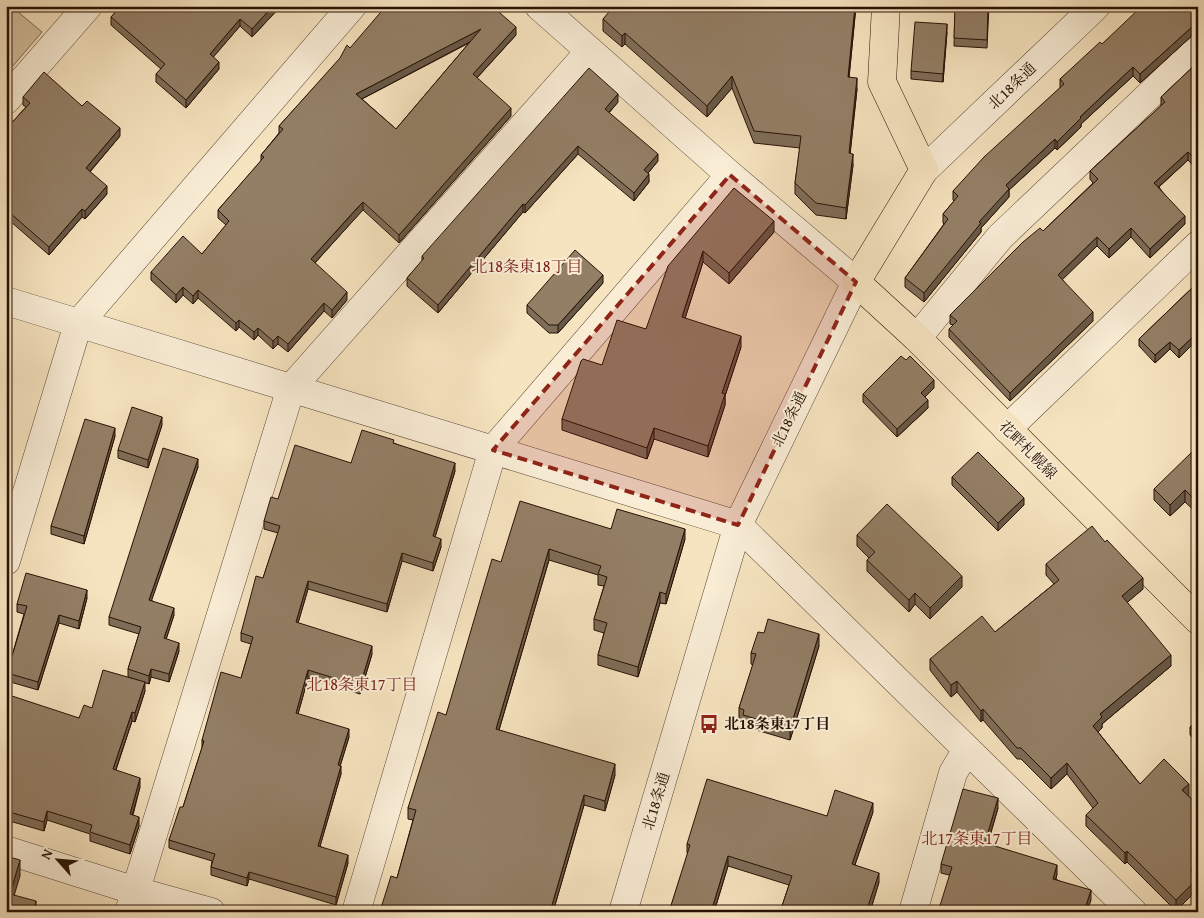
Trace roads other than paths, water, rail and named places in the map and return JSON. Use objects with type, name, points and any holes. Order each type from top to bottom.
[{"type":"main road","points":[[886,6],[882,82],[924,170]]},
{"type":"main road","name":"北18条通","points":[[856,282],[924,170]]},
{"type":"main road","name":"花畔札幌線","points":[[856,282],[918,338],[1198,620]]},
{"type":"street","points":[[6,100],[88,6]]},
{"type":"street","points":[[6,561],[78,324],[352,6]]},
{"type":"street","points":[[539,6],[730,175],[856,282]]},
{"type":"street","name":"北18条通","points":[[924,170],[1096,6]]},
{"type":"street","points":[[918,338],[1000,237],[1198,49]]},
{"type":"street","points":[[132,902],[291,388],[590,51]]},
{"type":"street","points":[[356,912],[493,450],[730,175]]},
{"type":"street","points":[[1007,429],[1194,256]]},
{"type":"street","name":"北18条通","points":[[622,912],[738,526],[856,282]]},
{"type":"street","points":[[6,302],[738,526],[1133,912]]},
{"type":"street","points":[[913,912],[953,773],[967,750]]},
{"type":"street","points":[[6,850],[132,902],[211,912]]},
{"type":"place","name":"北18条東17丁目","points":[[709,724]]},
{"type":"district","name":"北18条東18丁目","points":[[527,266]]},
{"type":"district","name":"北18条東17丁目","points":[[362,684]]},
{"type":"district","name":"北17条東17丁目","points":[[977,838]]}]
